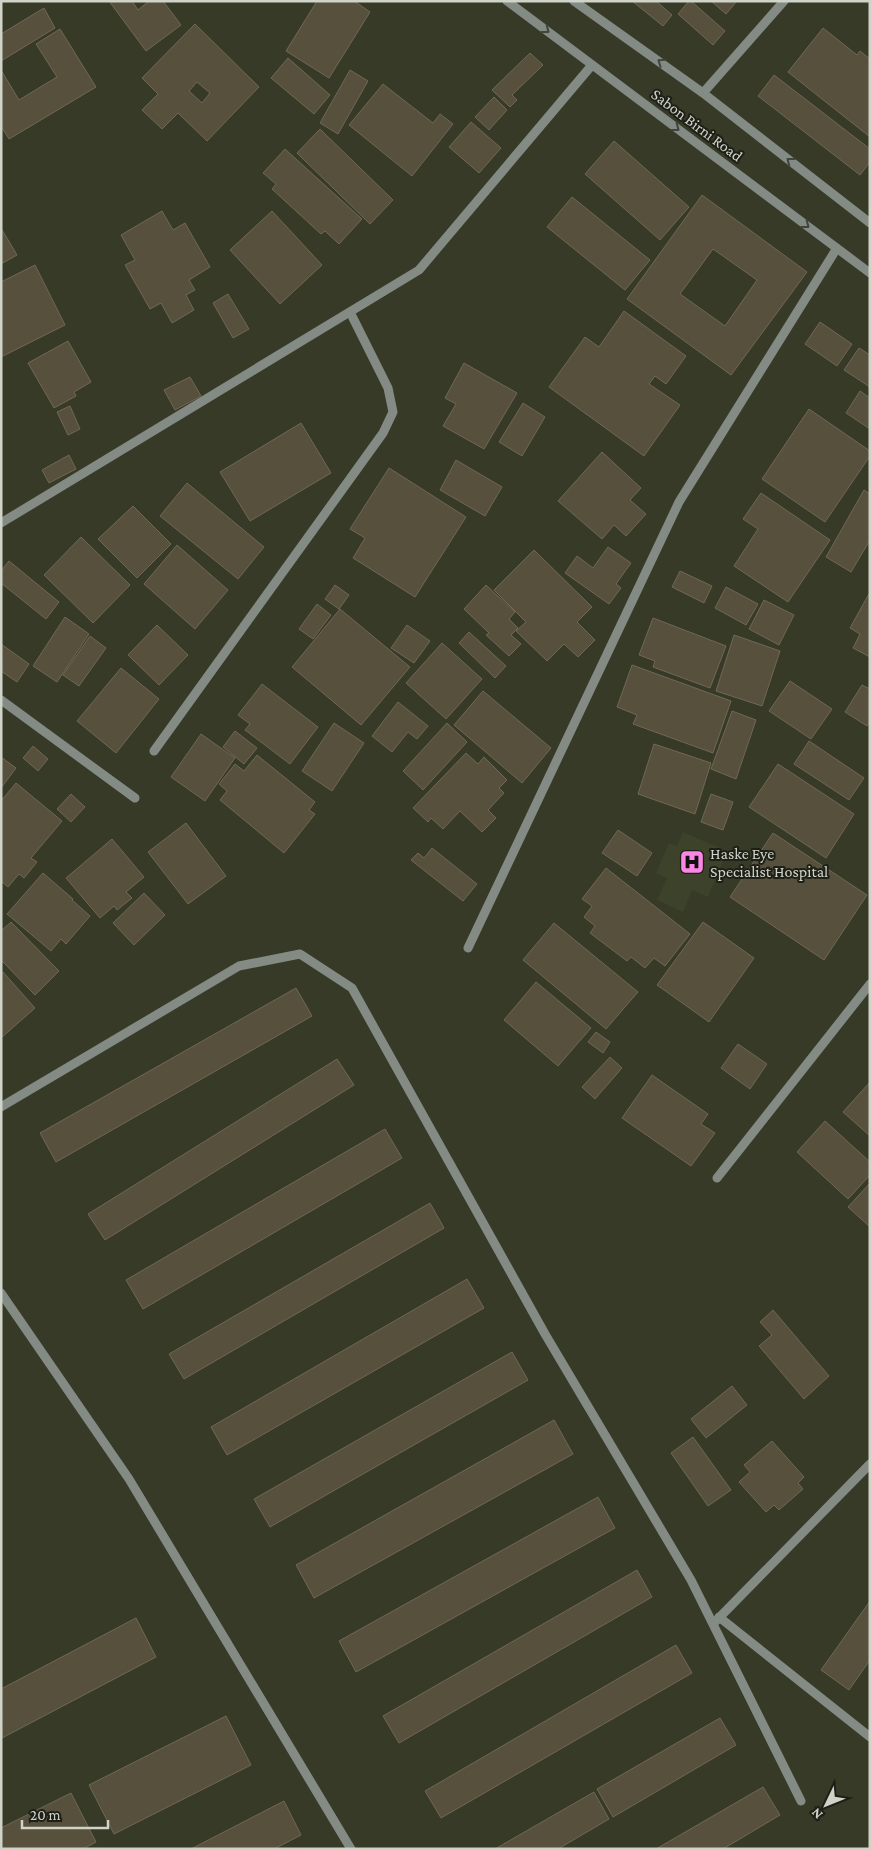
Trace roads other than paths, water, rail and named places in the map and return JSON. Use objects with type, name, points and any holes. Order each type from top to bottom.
[{"type":"street","name":"Sabon Birni Road","points":[[507,1],[870,273]]},
{"type":"street","name":"Sabon Birni Road","points":[[574,1],[704,93],[870,223]]},
{"type":"street","points":[[704,93],[784,1]]},
{"type":"street","points":[[1,523],[419,270],[592,64]]},
{"type":"street","points":[[468,948],[679,502],[837,248]]},
{"type":"street","points":[[154,751],[383,433],[393,412],[388,388],[350,312]]},
{"type":"street","points":[[1,700],[135,798]]},
{"type":"street","points":[[1,1108],[239,966],[300,954],[352,988],[545,1334],[716,1621],[800,1801]]},
{"type":"street","points":[[718,1178],[870,984]]},
{"type":"street","points":[[1,1293],[129,1479],[350,1849]]},
{"type":"street","points":[[716,1621],[870,1464]]},
{"type":"street","points":[[716,1621],[870,1737]]},
{"type":"place","name":"Haske Eye Specialist Hospital","points":[[692,862]]}]
